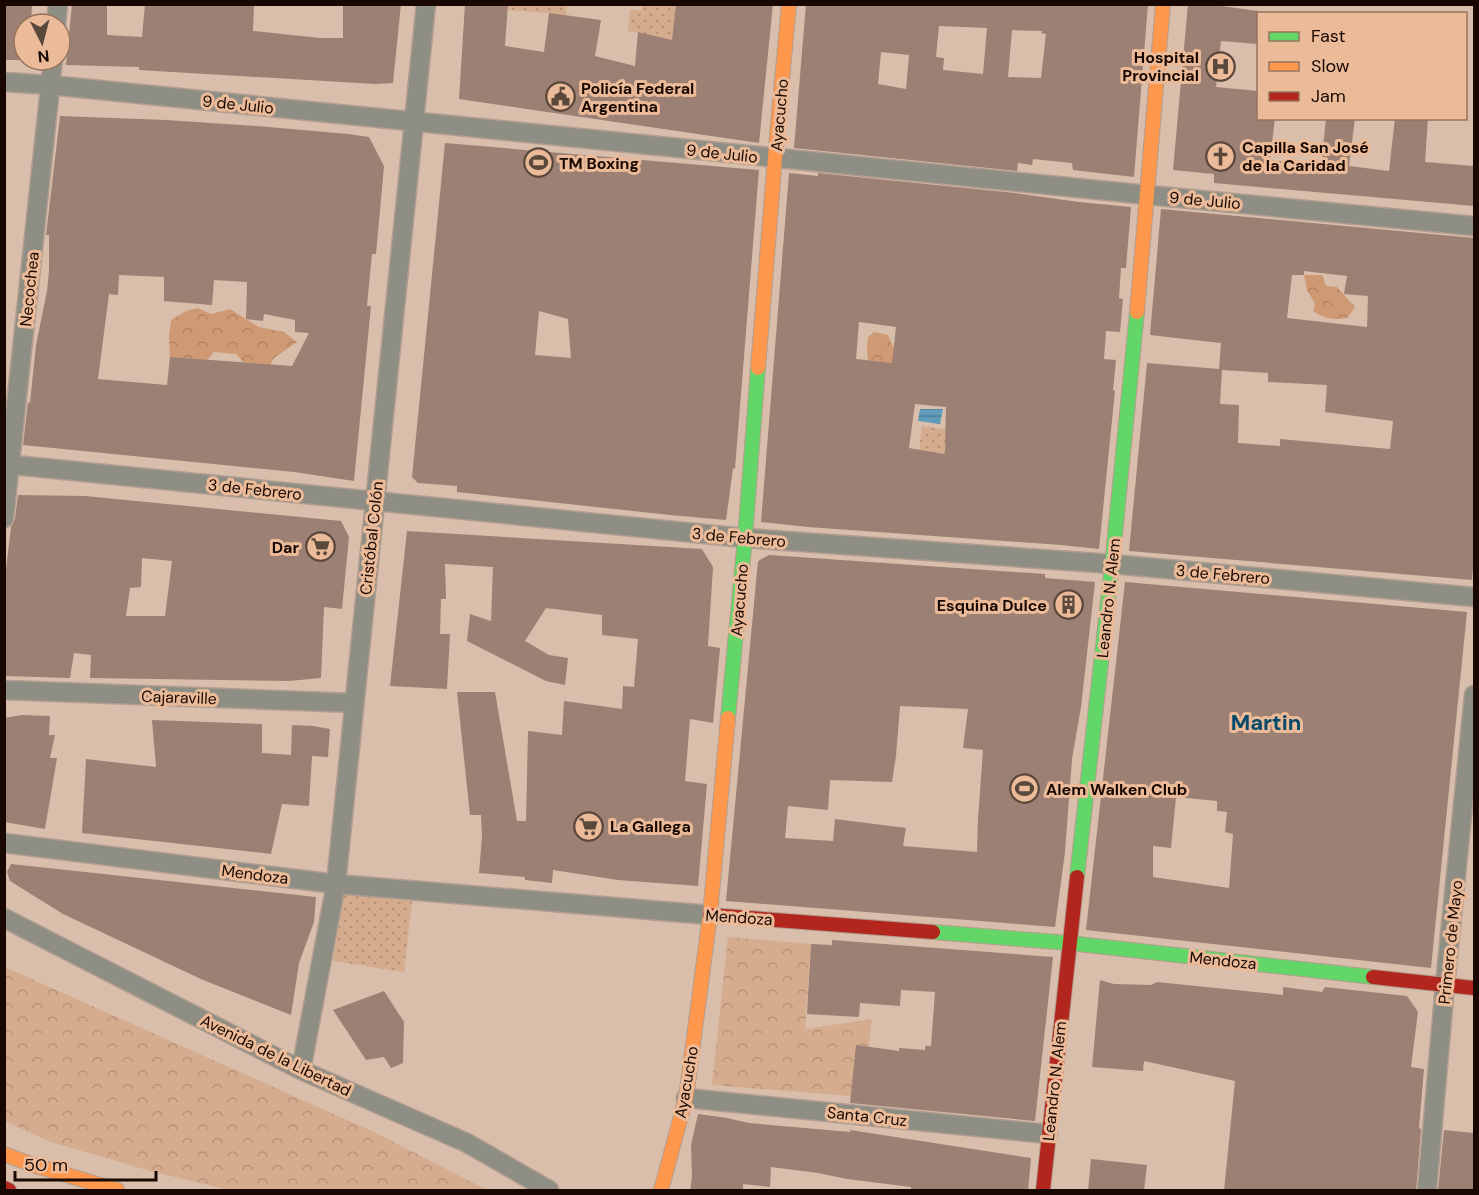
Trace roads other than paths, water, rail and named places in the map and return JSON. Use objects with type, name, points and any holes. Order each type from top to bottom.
[{"type":"main road","name":"Ayacucho","points":[[661,1191],[686,1098],[710,915],[745,538],[789,4]]},
{"type":"main road","name":"Leandro N. Alem","points":[[1043,1191],[1112,564],[1148,195],[1163,4]]},
{"type":"main road","name":"Mendoza","points":[[710,915],[1069,943],[1474,988]]},
{"type":"main road","points":[[4,1154],[117,1191]]},
{"type":"main road","points":[[4,1188],[9,1191]]},
{"type":"street","name":"Cristóbal Colón","points":[[301,1070],[336,884],[426,4]]},
{"type":"street","name":"Necochea","points":[[4,518],[7,464],[52,72]]},
{"type":"street","name":"9 de Julio","points":[[4,82],[1474,226]]},
{"type":"street","name":"3 de Febrero","points":[[7,464],[745,538],[1112,564],[1474,597]]},
{"type":"street","name":"Cajaraville","points":[[4,690],[354,703]]},
{"type":"street","name":"Primero de Mayo","points":[[1427,1191],[1474,695]]},
{"type":"street","name":"Mendoza","points":[[4,843],[336,884],[710,915]]},
{"type":"street","name":"Avenida de la Libertad","points":[[4,918],[301,1070],[467,1143],[549,1191]]},
{"type":"street","name":"Santa Cruz","points":[[686,1098],[1048,1134]]},
{"type":"water","points":[[920,409],[943,409],[940,424],[918,421]]},
{"type":"place","name":"Hospital Provincial","points":[[1220,66]]},
{"type":"place","name":"Policía Federal Argentina","points":[[560,97]]},
{"type":"place","name":"Capilla San José de la Caridad","points":[[1221,156]]},
{"type":"place","name":"TM Boxing","points":[[538,163]]},
{"type":"place","name":"Dar","points":[[320,547]]},
{"type":"place","name":"Esquina Dulce","points":[[1068,605]]},
{"type":"place","name":"Alem Walken Club","points":[[1025,789]]},
{"type":"place","name":"La Gallega","points":[[589,826]]},
{"type":"district","name":"Martin","points":[[1266,722]]}]
